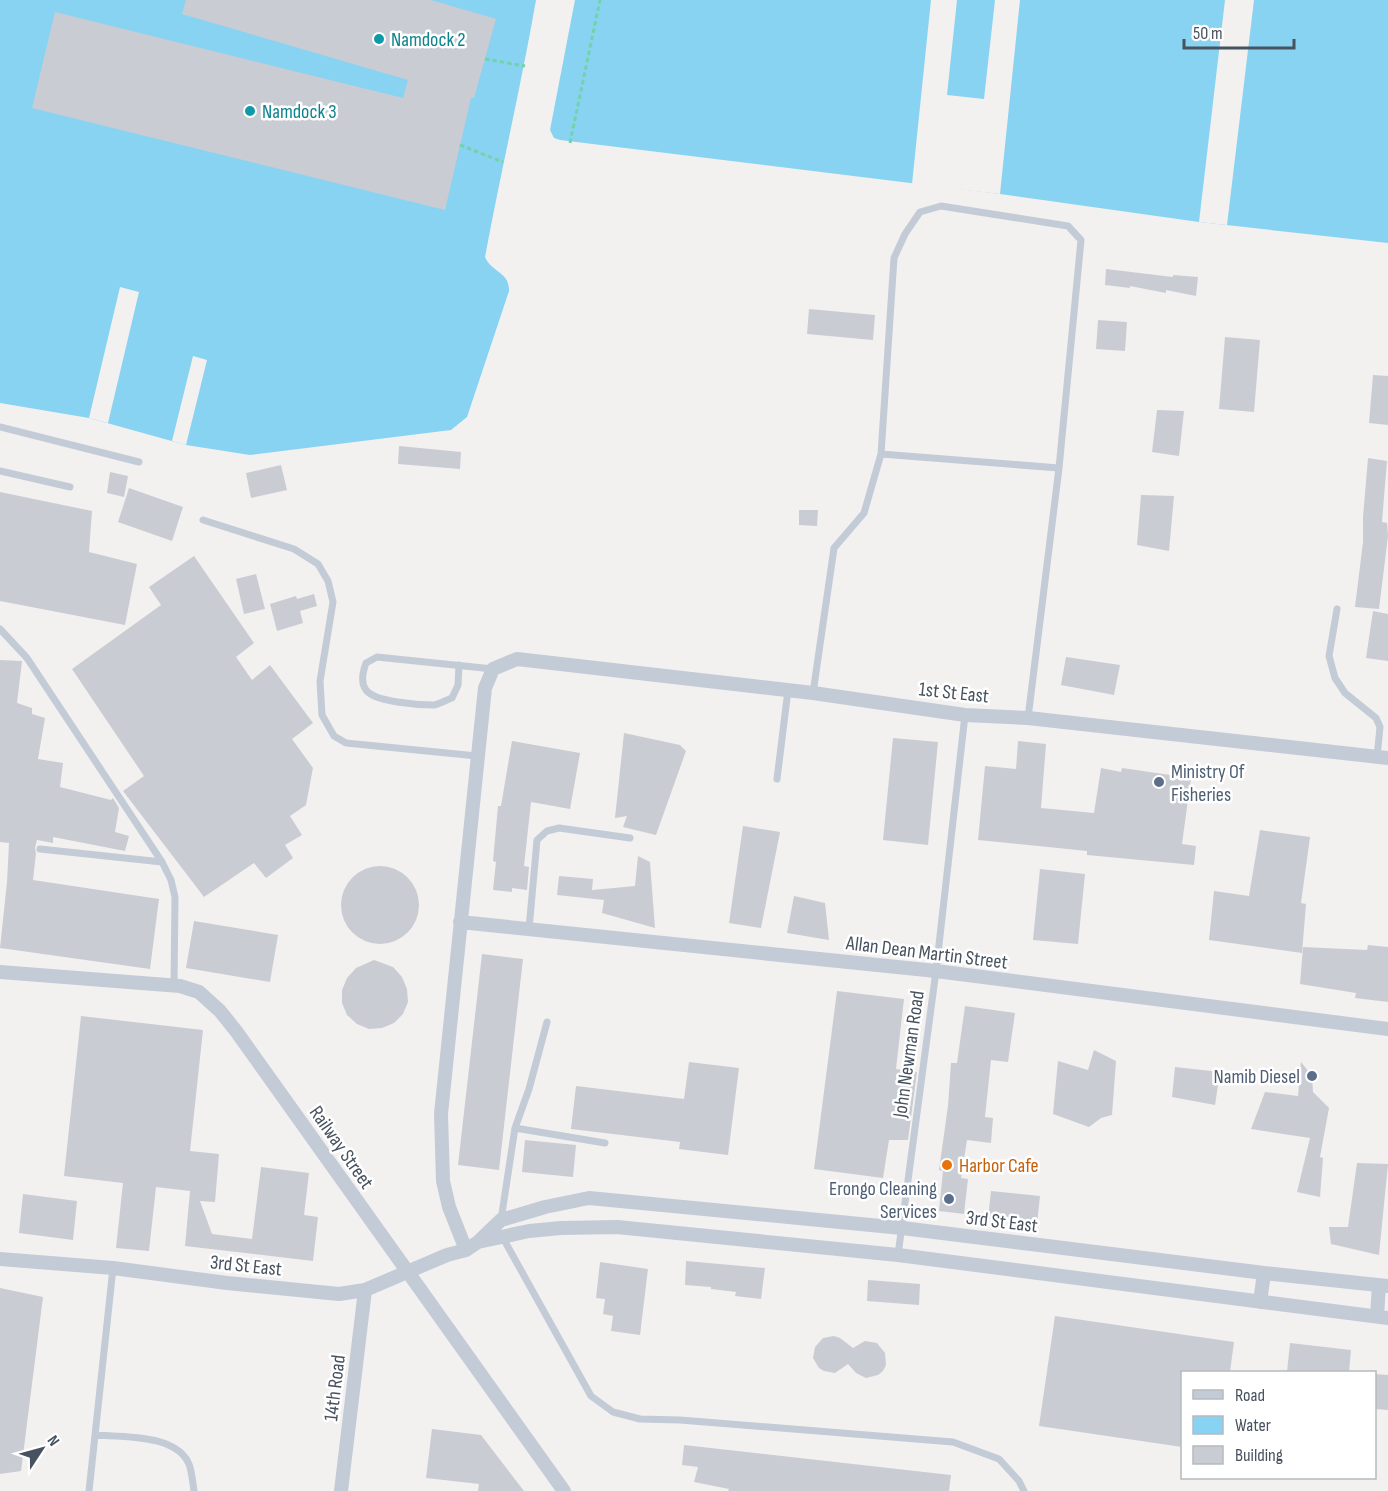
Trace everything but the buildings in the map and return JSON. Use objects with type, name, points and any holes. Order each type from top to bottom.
[{"type":"street","name":"1st St East","points":[[493,669],[517,659],[813,693],[964,715],[1028,718],[1382,758]]},
{"type":"street","points":[[466,1250],[449,1207],[443,1181],[441,1114],[477,756],[485,688],[493,669]]},
{"type":"street","name":"Allan Dean Martin Street","points":[[460,922],[936,971],[1388,1029]]},
{"type":"street","name":"Railway Street","points":[[0,972],[174,986],[199,992],[220,1011],[564,1491]]},
{"type":"street","name":"3rd St East","points":[[0,1259],[113,1268],[227,1283],[339,1294],[365,1290],[447,1255],[466,1250],[501,1220],[545,1207],[589,1198],[902,1228],[1384,1286]]},
{"type":"street","name":"3rd St East","points":[[478,1242],[540,1230],[617,1227],[898,1255],[1382,1317]]},
{"type":"street","points":[[1260,1302],[1264,1273]]},
{"type":"street","points":[[1382,1317],[1384,1286]]},
{"type":"street","name":"14th Road","points":[[341,1491],[365,1290]]},
{"type":"lane","points":[[813,693],[834,548],[864,513],[881,454],[894,258],[904,234],[920,212],[941,206],[1068,226],[1081,240],[1059,468],[1028,718]]},
{"type":"lane","points":[[0,427],[139,462]]},
{"type":"lane","points":[[881,454],[1059,468]]},
{"type":"lane","points":[[0,471],[70,487]]},
{"type":"lane","points":[[203,520],[294,549],[318,564],[328,582],[333,602],[320,681],[322,716],[334,736],[346,742],[477,756]]},
{"type":"lane","points":[[1337,609],[1329,656],[1335,678],[1345,693],[1376,718],[1380,727],[1382,758]]},
{"type":"lane","points":[[0,629],[27,658],[162,862],[171,880],[175,897],[174,986]]},
{"type":"lane","points":[[459,665],[458,685],[452,698],[436,705],[380,699],[369,694],[364,687],[362,675],[366,663],[377,657],[459,665],[493,669]]},
{"type":"lane","points":[[777,779],[788,690]]},
{"type":"lane","name":"John Newman Road","points":[[898,1255],[936,971],[964,715]]},
{"type":"lane","points":[[530,929],[537,840],[547,831],[559,828],[630,838]]},
{"type":"lane","points":[[40,849],[162,862]]},
{"type":"lane","points":[[501,1220],[515,1128],[532,1080],[547,1022]]},
{"type":"lane","points":[[515,1128],[605,1143]]},
{"type":"lane","points":[[503,1238],[591,1396],[613,1412],[640,1419],[692,1421],[953,1442],[999,1459],[1019,1481],[1024,1491]]},
{"type":"lane","points":[[89,1491],[113,1268]]},
{"type":"lane","points":[[96,1435],[153,1440],[172,1445],[189,1465],[194,1491]]},
{"type":"path","points":[[570,143],[600,0]]},
{"type":"path","points":[[485,59],[525,66]]},
{"type":"path","points":[[460,145],[503,162]]},
{"type":"water","points":[[0,0],[536,0],[485,257],[491,266],[507,280],[509,291],[467,417],[451,430],[250,455],[186,445],[89,418],[0,403]]},
{"type":"water","points":[[575,0],[1388,0],[1388,243],[1199,222],[1000,194],[560,140],[554,138],[550,130]]},
{"type":"pier","points":[[931,0],[957,0],[947,95],[984,99],[995,0],[1020,0],[1000,194],[912,184]]},
{"type":"pier","points":[[1225,0],[1254,0],[1227,225],[1199,222]]},
{"type":"pier","points":[[120,287],[139,292],[108,423],[89,418]]},
{"type":"pier","points":[[193,356],[207,360],[186,445],[172,441]]},
{"type":"place","name":"Namdock 2","points":[[379,39]]},
{"type":"place","name":"Namdock 3","points":[[250,111]]},
{"type":"place","name":"Ministry Of Fisheries","points":[[1159,782]]},
{"type":"place","name":"Namib Diesel","points":[[1312,1076]]},
{"type":"place","name":"Harbor Cafe","points":[[947,1165]]},
{"type":"place","name":"Erongo Cleaning Services","points":[[949,1199]]}]
